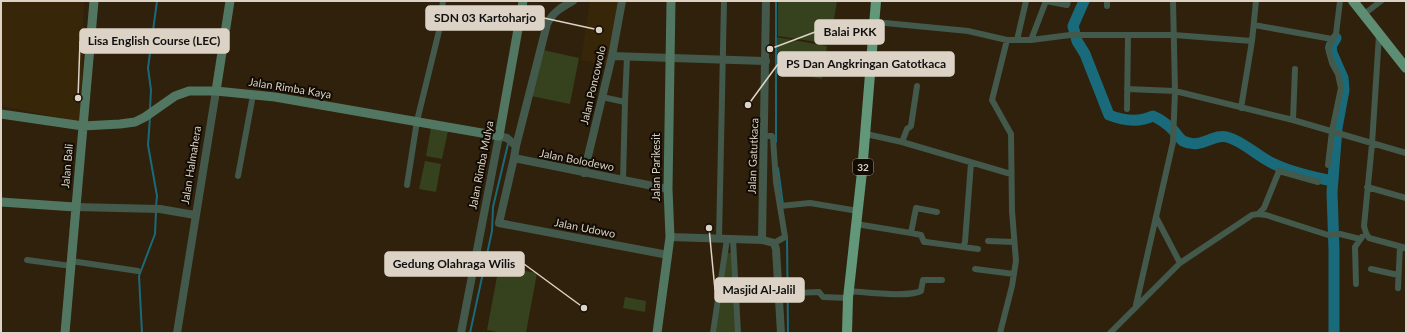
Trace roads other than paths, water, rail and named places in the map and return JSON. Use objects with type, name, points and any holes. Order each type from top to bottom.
[{"type":"highway","name":"32","points":[[847,333],[849,295],[866,134],[876,1]]},
{"type":"main road","name":"Jalan Bali","points":[[65,333],[94,1]]},
{"type":"main road","name":"Jalan Halmahera","points":[[216,91],[230,1]]},
{"type":"main road","name":"Jalan Rimba Mulya","points":[[499,136],[523,1]]},
{"type":"main road","name":"Jalan Parikesit","points":[[657,333],[670,238],[668,189],[671,1]]},
{"type":"main road","points":[[1353,1],[1406,68]]},
{"type":"main road","name":"Jalan Rimba Kaya","points":[[1,114],[83,126],[120,124],[135,122],[145,118],[175,96],[190,91],[216,91],[253,95],[417,120],[499,136]]},
{"type":"main road","points":[[1,202],[75,207]]},
{"type":"street","points":[[407,185],[417,120],[439,31],[443,1]]},
{"type":"street","points":[[514,158],[547,24],[557,10],[573,1]]},
{"type":"street","name":"Jalan Poncowolo","points":[[584,173],[612,56],[622,1]]},
{"type":"street","points":[[724,1],[723,60],[726,239],[738,333]]},
{"type":"street","name":"Jalan Gatutkaca","points":[[762,240],[766,1]]},
{"type":"street","points":[[1017,40],[1026,1]]},
{"type":"street","points":[[1031,40],[1046,1],[1067,5],[1068,1]]},
{"type":"street","points":[[1136,305],[1173,137],[1175,91],[1173,1]]},
{"type":"street","points":[[1241,108],[1252,41],[1256,1]]},
{"type":"street","points":[[1328,165],[1332,131],[1341,88],[1338,74],[1332,63],[1328,48],[1338,28],[1340,1]]},
{"type":"street","points":[[1363,15],[1381,1]]},
{"type":"street","points":[[874,22],[962,30],[1007,40],[1031,40],[1070,35],[1174,35],[1252,41]]},
{"type":"street","points":[[1254,25],[1332,39]]},
{"type":"street","points":[[1127,109],[1128,35]]},
{"type":"street","points":[[1379,35],[1372,144],[1364,222],[1366,233],[1374,240],[1403,248],[1398,275],[1398,288]]},
{"type":"street","points":[[1000,333],[1014,274],[1011,134],[992,100],[1007,40]]},
{"type":"street","points":[[612,56],[766,61]]},
{"type":"street","points":[[623,181],[627,57]]},
{"type":"street","points":[[1293,120],[1295,69]]},
{"type":"street","points":[[902,142],[906,132],[911,126],[917,86]]},
{"type":"street","points":[[1127,88],[1175,91],[1293,120],[1406,153]]},
{"type":"street","name":"Jalan Halmahera","points":[[177,333],[216,91]]},
{"type":"street","points":[[238,176],[253,95]]},
{"type":"street","points":[[602,97],[626,102]]},
{"type":"street","points":[[866,134],[902,142],[1011,174]]},
{"type":"street","points":[[499,136],[507,138],[516,146]]},
{"type":"street","name":"Jalan Rimba Mulya","points":[[461,333],[499,136]]},
{"type":"street","points":[[764,136],[772,136],[773,138],[776,182],[782,206],[785,237],[777,244]]},
{"type":"street","name":"Jalan Bolodewo","points":[[514,158],[668,189]]},
{"type":"street","name":"Jalan Udowo","points":[[514,158],[499,223],[668,255]]},
{"type":"street","points":[[963,247],[965,242],[971,163]]},
{"type":"street","points":[[1110,333],[1136,305],[1180,263],[1252,216],[1258,214],[1264,208],[1279,171],[1318,182]]},
{"type":"street","points":[[1367,187],[1406,198]]},
{"type":"street","points":[[782,206],[810,203],[858,211]]},
{"type":"street","points":[[75,207],[157,209],[195,215]]},
{"type":"street","points":[[911,233],[916,208],[937,212]]},
{"type":"street","points":[[1258,214],[1328,234],[1340,234],[1360,239]]},
{"type":"street","points":[[1156,217],[1180,263]]},
{"type":"street","points":[[856,224],[911,233],[921,236],[924,242],[978,249]]},
{"type":"street","points":[[1356,284],[1355,247],[1366,233]]},
{"type":"street","points":[[670,238],[762,240],[777,244]]},
{"type":"street","points":[[713,333],[726,239]]},
{"type":"street","points":[[988,241],[1014,242]]},
{"type":"street","points":[[777,244],[781,333]]},
{"type":"street","points":[[28,260],[138,271]]},
{"type":"street","points":[[975,269],[1014,274]]},
{"type":"street","points":[[1371,269],[1398,275]]},
{"type":"street","points":[[779,291],[795,293],[819,292],[823,297],[917,293],[921,291],[923,280],[942,280]]},
{"type":"waterway","points":[[150,109],[151,90],[148,68],[157,1]]},
{"type":"waterway","points":[[776,1],[776,142]]},
{"type":"waterway","points":[[1084,1],[1073,26],[1077,41],[1085,54],[1109,115],[1120,119],[1131,120],[1142,120],[1153,116],[1161,120],[1183,141],[1189,143],[1196,144],[1217,137],[1227,137],[1239,142],[1266,160],[1286,169],[1333,181]]},
{"type":"waterway","points":[[1334,333],[1332,192],[1337,128],[1344,90],[1343,78],[1332,53],[1331,46],[1336,38]]},
{"type":"waterway","points":[[150,117],[148,145],[157,196],[156,206]]},
{"type":"waterway","points":[[470,333],[492,231],[493,207],[508,144]]},
{"type":"waterway","points":[[778,168],[783,205]]},
{"type":"waterway","points":[[142,333],[139,276],[155,234],[156,211]]},
{"type":"waterway","points":[[787,237],[788,333]]},
{"type":"place","name":"SDN 03 Kartoharjo","points":[[599,30]]},
{"type":"place","name":"Balai PKK","points":[[770,49]]},
{"type":"place","name":"Lisa English Course (LEC)","points":[[78,98]]},
{"type":"place","name":"PS Dan Angkringan Gatotkaca","points":[[748,105]]},
{"type":"place","name":"Masjid Al-Jalil","points":[[709,228]]},
{"type":"place","name":"Gedung Olahraga Wilis","points":[[584,308]]}]
